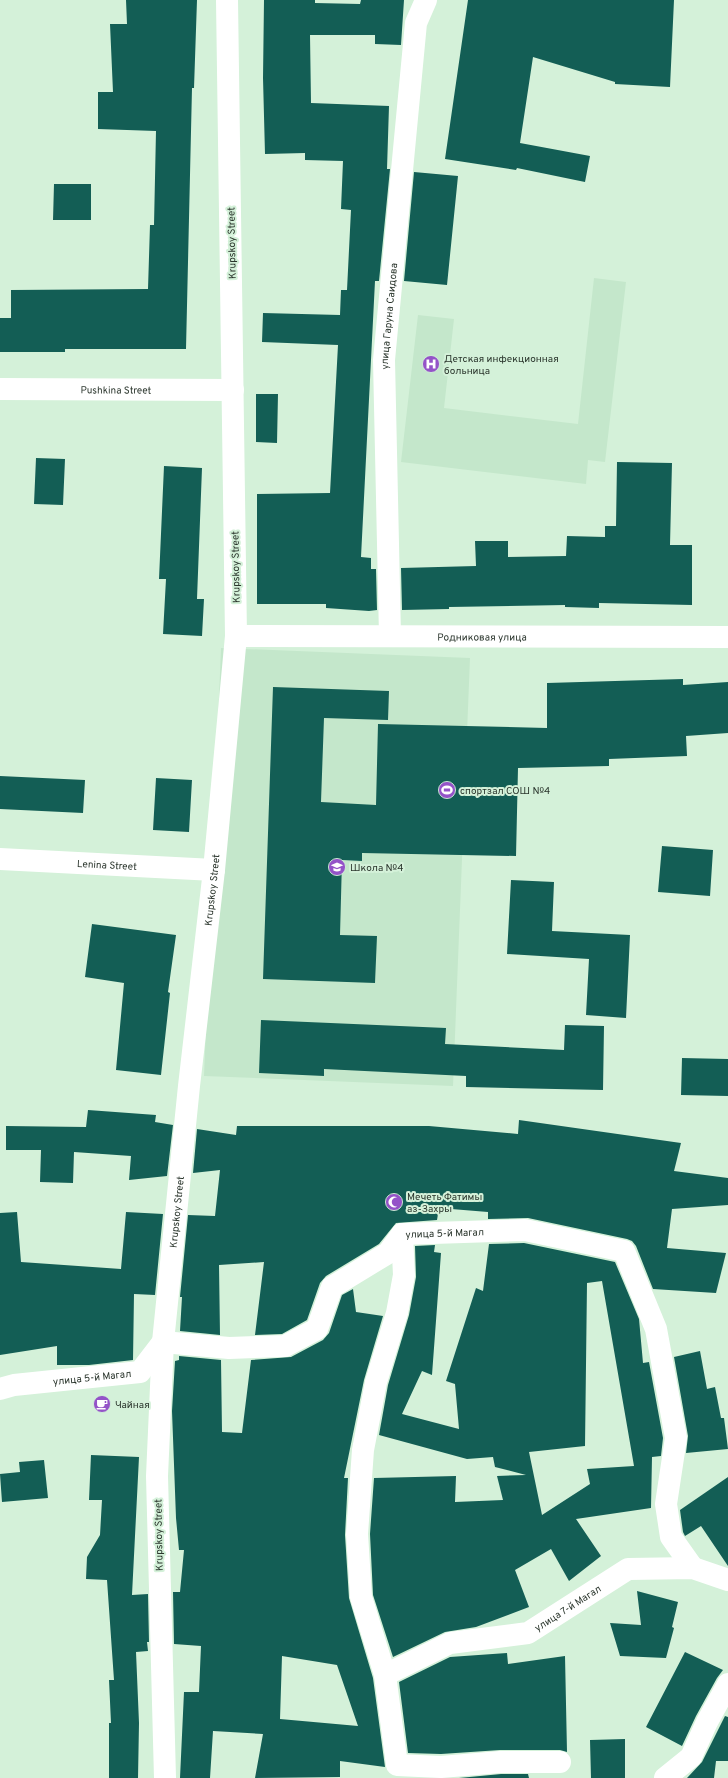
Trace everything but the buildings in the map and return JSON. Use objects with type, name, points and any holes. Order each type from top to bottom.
[{"type":"street","name":"Krupskoy Street","points":[[165,1778],[157,1476],[163,1342],[189,1086],[214,870],[236,636],[227,0]]},
{"type":"street","name":"улица Гаруна Саидова","points":[[390,636],[384,360],[416,23],[426,0]]},
{"type":"street","name":"Pushkina Street","points":[[0,389],[233,390]]},
{"type":"street","name":"Родниковая улица","points":[[236,636],[728,637]]},
{"type":"street","name":"Lenina Street","points":[[0,859],[214,870]]},
{"type":"street","name":"улица 5-й Магал","points":[[0,1389],[14,1385],[140,1372],[163,1342],[229,1348],[285,1346],[317,1329],[332,1287],[388,1253],[402,1234],[525,1230],[624,1251],[656,1329],[676,1438],[666,1504],[671,1536],[693,1568]]},
{"type":"street","points":[[402,1234],[404,1275],[397,1313],[376,1382],[363,1450],[356,1534],[361,1597],[384,1674],[398,1765],[441,1767],[500,1762],[560,1762]]},
{"type":"street","name":"улица 7-й Магал","points":[[384,1674],[450,1643],[528,1633],[628,1569],[693,1568],[728,1580]]},
{"type":"street","points":[[665,1778],[691,1757],[707,1722],[728,1684]]},
{"type":"shaded area","name":"Детская инфекционная больница","points":[[594,278],[626,282],[605,462],[588,460],[586,484],[401,462],[418,315],[454,319],[444,408],[578,424]]},
{"type":"shaded area","name":"Школа №4","points":[[221,648],[470,658],[453,1086],[204,1076]]},
{"type":"place","name":"Детская инфекционная больница","points":[[431,364]]},
{"type":"place","name":"спортзал СОШ №4","points":[[447,790]]},
{"type":"place","name":"Школа №4","points":[[337,867]]},
{"type":"place","name":"Мечеть Фатимы аз-Захры","points":[[394,1202]]},
{"type":"place","name":"Чайная","points":[[102,1404]]}]
